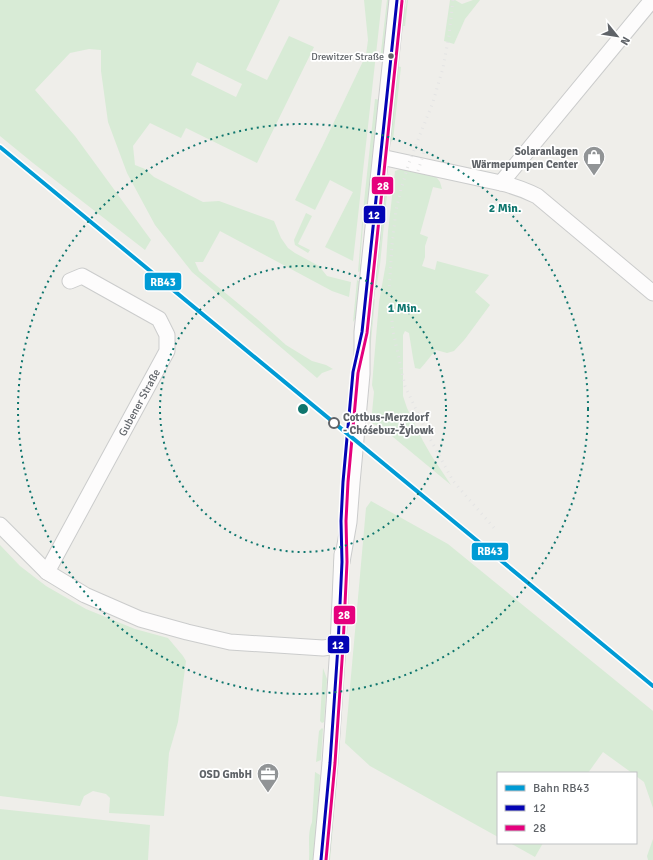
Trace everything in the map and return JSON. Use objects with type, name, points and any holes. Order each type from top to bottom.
[{"type":"street","points":[[321,860],[330,763],[338,646],[342,562],[342,514],[353,372],[362,332],[397,0]]},
{"type":"street","points":[[501,183],[652,0]]},
{"type":"street","points":[[380,157],[501,183],[528,191],[537,196],[653,293]]},
{"type":"street","name":"Gubener Straße","points":[[47,572],[167,351],[166,335],[159,319],[82,276],[70,281]]},
{"type":"street","points":[[0,526],[47,572],[85,595],[140,619],[230,642],[323,648],[338,646]]},
{"type":"green space","points":[[0,0],[280,0],[246,70],[267,80],[289,36],[314,47],[257,163],[186,128],[181,138],[150,123],[133,146],[135,165],[145,169],[154,177],[203,202],[219,201],[274,221],[281,238],[288,248],[319,266],[327,276],[351,282],[349,297],[332,291],[220,231],[203,262],[195,262],[199,271],[286,345],[312,361],[326,365],[333,369],[322,373],[317,378],[192,272],[155,225],[127,173],[108,122],[101,71],[101,50],[89,49],[70,53],[35,90],[75,136],[151,240],[145,250],[0,136]],"holes":[[[197,62],[242,84],[236,97],[191,75]]]},
{"type":"green space","points":[[364,0],[382,0],[353,261],[325,247],[353,192],[330,180],[315,210],[295,200],[366,55],[368,40]]},
{"type":"green space","points":[[387,0],[391,0],[385,59],[380,60]]},
{"type":"green space","points":[[407,0],[405,26],[400,26],[406,7]]},
{"type":"green space","points":[[450,0],[455,0],[462,4],[473,0],[480,0],[465,19],[454,44],[444,41]]},
{"type":"green space","points":[[396,66],[401,67],[393,140],[391,142],[389,134]]},
{"type":"green space","points":[[375,99],[381,100],[369,208],[364,212],[360,263],[363,270],[358,272],[363,211]]},
{"type":"green space","points":[[404,168],[434,174],[440,182],[442,189],[433,187],[420,234],[428,237],[422,266],[435,270],[437,261],[489,275],[475,292],[490,305],[465,339],[454,351],[447,353],[436,350],[420,369],[415,368],[409,333],[405,331],[403,335],[403,396],[407,408],[423,441],[451,485],[381,427],[371,423],[374,392],[372,385],[379,302],[386,263],[395,171]]},
{"type":"green space","points":[[389,174],[380,265],[376,290],[373,290],[385,178]]},
{"type":"green space","points":[[306,213],[312,216],[298,244],[310,250],[308,253],[295,245],[294,240]]},
{"type":"green space","points":[[357,280],[362,283],[357,314],[353,322]]},
{"type":"green space","points":[[375,299],[368,373],[368,351],[373,300]]},
{"type":"green space","points":[[371,501],[448,544],[653,711],[653,808],[644,782],[637,777],[637,772],[631,772],[603,752],[589,772],[497,772],[497,836],[370,766],[345,743],[366,508]]},
{"type":"green space","points":[[0,545],[20,566],[46,586],[86,609],[135,629],[168,638],[183,656],[186,661],[178,722],[169,753],[164,816],[109,813],[110,798],[106,794],[93,791],[84,796],[80,806],[0,796]]},
{"type":"green space","points":[[323,668],[327,679],[324,722],[322,723],[320,721]]},
{"type":"green space","points":[[322,728],[321,760],[316,762],[319,731]]},
{"type":"green space","points":[[315,772],[320,775],[314,860],[309,860],[309,836],[312,822]]},
{"type":"green space","points":[[337,779],[330,860],[325,860],[335,780]]},
{"type":"green space","points":[[0,809],[150,825],[148,860],[0,860]]},
{"type":"green space","points":[[653,839],[653,860],[648,860],[647,856]]},
{"type":"green space","points":[[512,844],[542,844],[535,857]]},
{"type":"railway","points":[[453,0],[443,68],[432,105],[409,163],[396,210],[389,291],[393,331],[405,386],[427,433],[453,481],[495,529]]},
{"type":"railway","points":[[418,171],[425,149]]},
{"type":"rail line","name":"RB43","points":[[0,147],[653,686]]},
{"type":"transit line","name":"12","points":[[321,860],[330,763],[338,646],[342,562],[341,521],[343,482],[353,372],[362,332],[397,0]]},
{"type":"transit line","name":"28","points":[[326,860],[335,763],[343,646],[347,562],[346,521],[348,482],[358,373],[367,333],[402,1]]},
{"type":"place","name":"Drewitzer Straße","points":[[391,56]]},
{"type":"place","name":"Solaranlagen Wärmepumpen Center","points":[[594,176]]},
{"type":"place","name":"Cottbus-Merzdorf - Chóśebuz-Žylowk","points":[[334,423]]},
{"type":"place","name":"OSD GmbH","points":[[268,794]]}]
